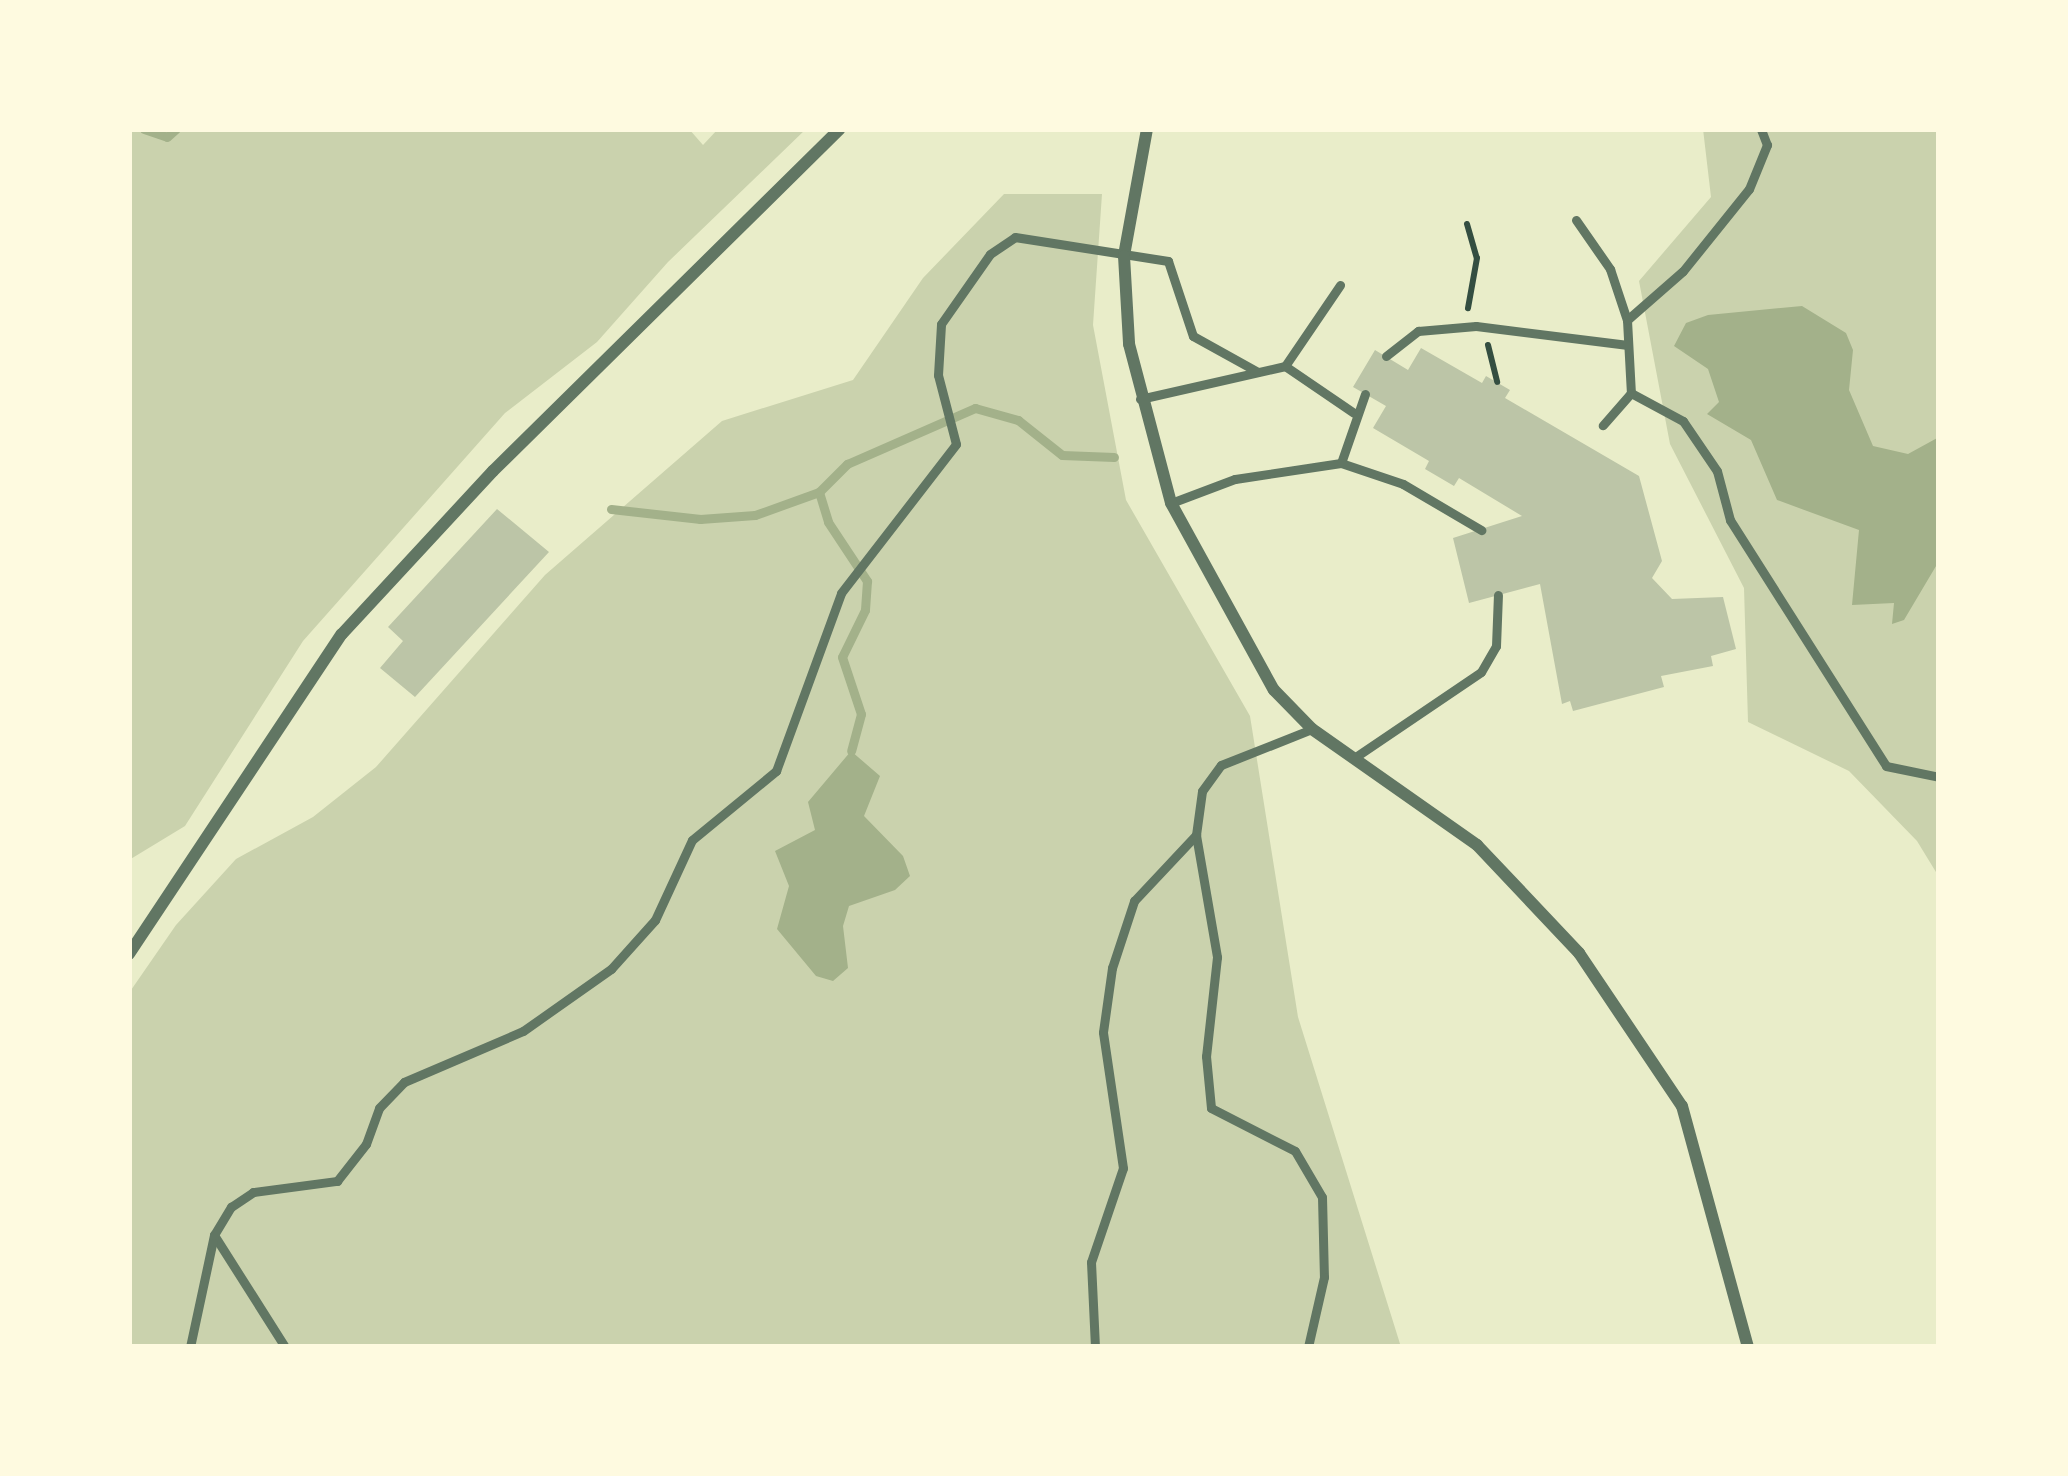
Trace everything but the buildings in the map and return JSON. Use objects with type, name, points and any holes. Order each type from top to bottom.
[{"type":"street","points":[[129,954],[342,634],[493,471],[840,129]]},
{"type":"street","points":[[1147,129],[1124,256],[1138,399],[1171,503],[1274,690],[1312,729],[1477,844],[1579,952],[1682,1106],[1748,1347]]},
{"type":"lane","points":[[1627,320],[1684,271],[1749,189],[1767,146],[1761,129]]},
{"type":"lane","points":[[1576,220],[1610,269],[1627,320],[1631,393],[1604,425]]},
{"type":"lane","points":[[190,1347],[214,1235],[253,1192],[337,1181],[366,1144],[379,1108],[404,1082],[523,1031],[611,969],[655,920],[692,840],[776,772],[812,666],[855,574],[936,477],[956,444],[956,425],[938,374],[941,324],[990,254],[1015,238],[1168,261],[1193,336],[1258,372]]},
{"type":"lane","points":[[1138,399],[1285,366],[1340,285]]},
{"type":"lane","points":[[1385,356],[1418,331],[1480,331],[1628,344]]},
{"type":"lane","points":[[1285,366],[1354,413]]},
{"type":"lane","points":[[1631,393],[1683,421],[1717,471],[1730,520],[1886,766],[1939,777]]},
{"type":"lane","points":[[1341,463],[1354,413],[1365,394]]},
{"type":"lane","points":[[1171,503],[1235,479],[1341,463],[1403,484],[1481,530]]},
{"type":"lane","points":[[1354,758],[1481,672],[1496,646],[1498,595]]},
{"type":"lane","points":[[1308,1347],[1324,1277],[1322,1197],[1295,1151],[1210,1108],[1206,1056],[1217,957],[1196,835],[1202,790],[1221,765],[1312,729]]},
{"type":"lane","points":[[1095,1347],[1091,1262],[1123,1168],[1103,1032],[1112,968],[1134,901],[1196,835]]},
{"type":"lane","points":[[214,1235],[286,1347]]},
{"type":"path","points":[[1467,224],[1478,258],[1468,313],[1480,331],[1497,382]]},
{"type":"shaded area","points":[[129,129],[689,129],[703,145],[718,129],[806,129],[668,262],[597,342],[505,413],[303,641],[185,826],[129,860]]},
{"type":"shaded area","points":[[1703,129],[1939,129],[1939,877],[1917,841],[1849,771],[1748,722],[1744,588],[1670,444],[1639,281],[1711,197]]},
{"type":"shaded area","points":[[1004,194],[1102,194],[1093,325],[1126,500],[1250,716],[1298,1017],[1401,1347],[129,1347],[129,993],[176,925],[236,859],[313,817],[376,767],[545,575],[722,421],[853,380],[923,278]]},
{"type":"shaded area","points":[[1802,306],[1846,333],[1853,350],[1849,390],[1873,446],[1908,454],[1939,437],[1939,561],[1904,620],[1892,624],[1894,603],[1852,605],[1859,530],[1777,500],[1751,440],[1707,414],[1719,402],[1708,369],[1674,346],[1686,323],[1708,315]]},
{"type":"shaded area","points":[[851,751],[880,776],[864,816],[903,856],[910,876],[895,890],[849,906],[843,926],[848,968],[833,981],[816,976],[777,929],[789,886],[775,851],[815,830],[808,802]]},
{"type":"waterway","points":[[144,129],[167,137],[176,129]]},
{"type":"waterway","points":[[611,509],[700,519],[755,515],[819,492],[847,464],[975,408],[1018,420],[1062,455],[1114,457]]},
{"type":"waterway","points":[[819,492],[828,522],[867,581],[865,610],[842,657],[861,714],[851,751]]}]
